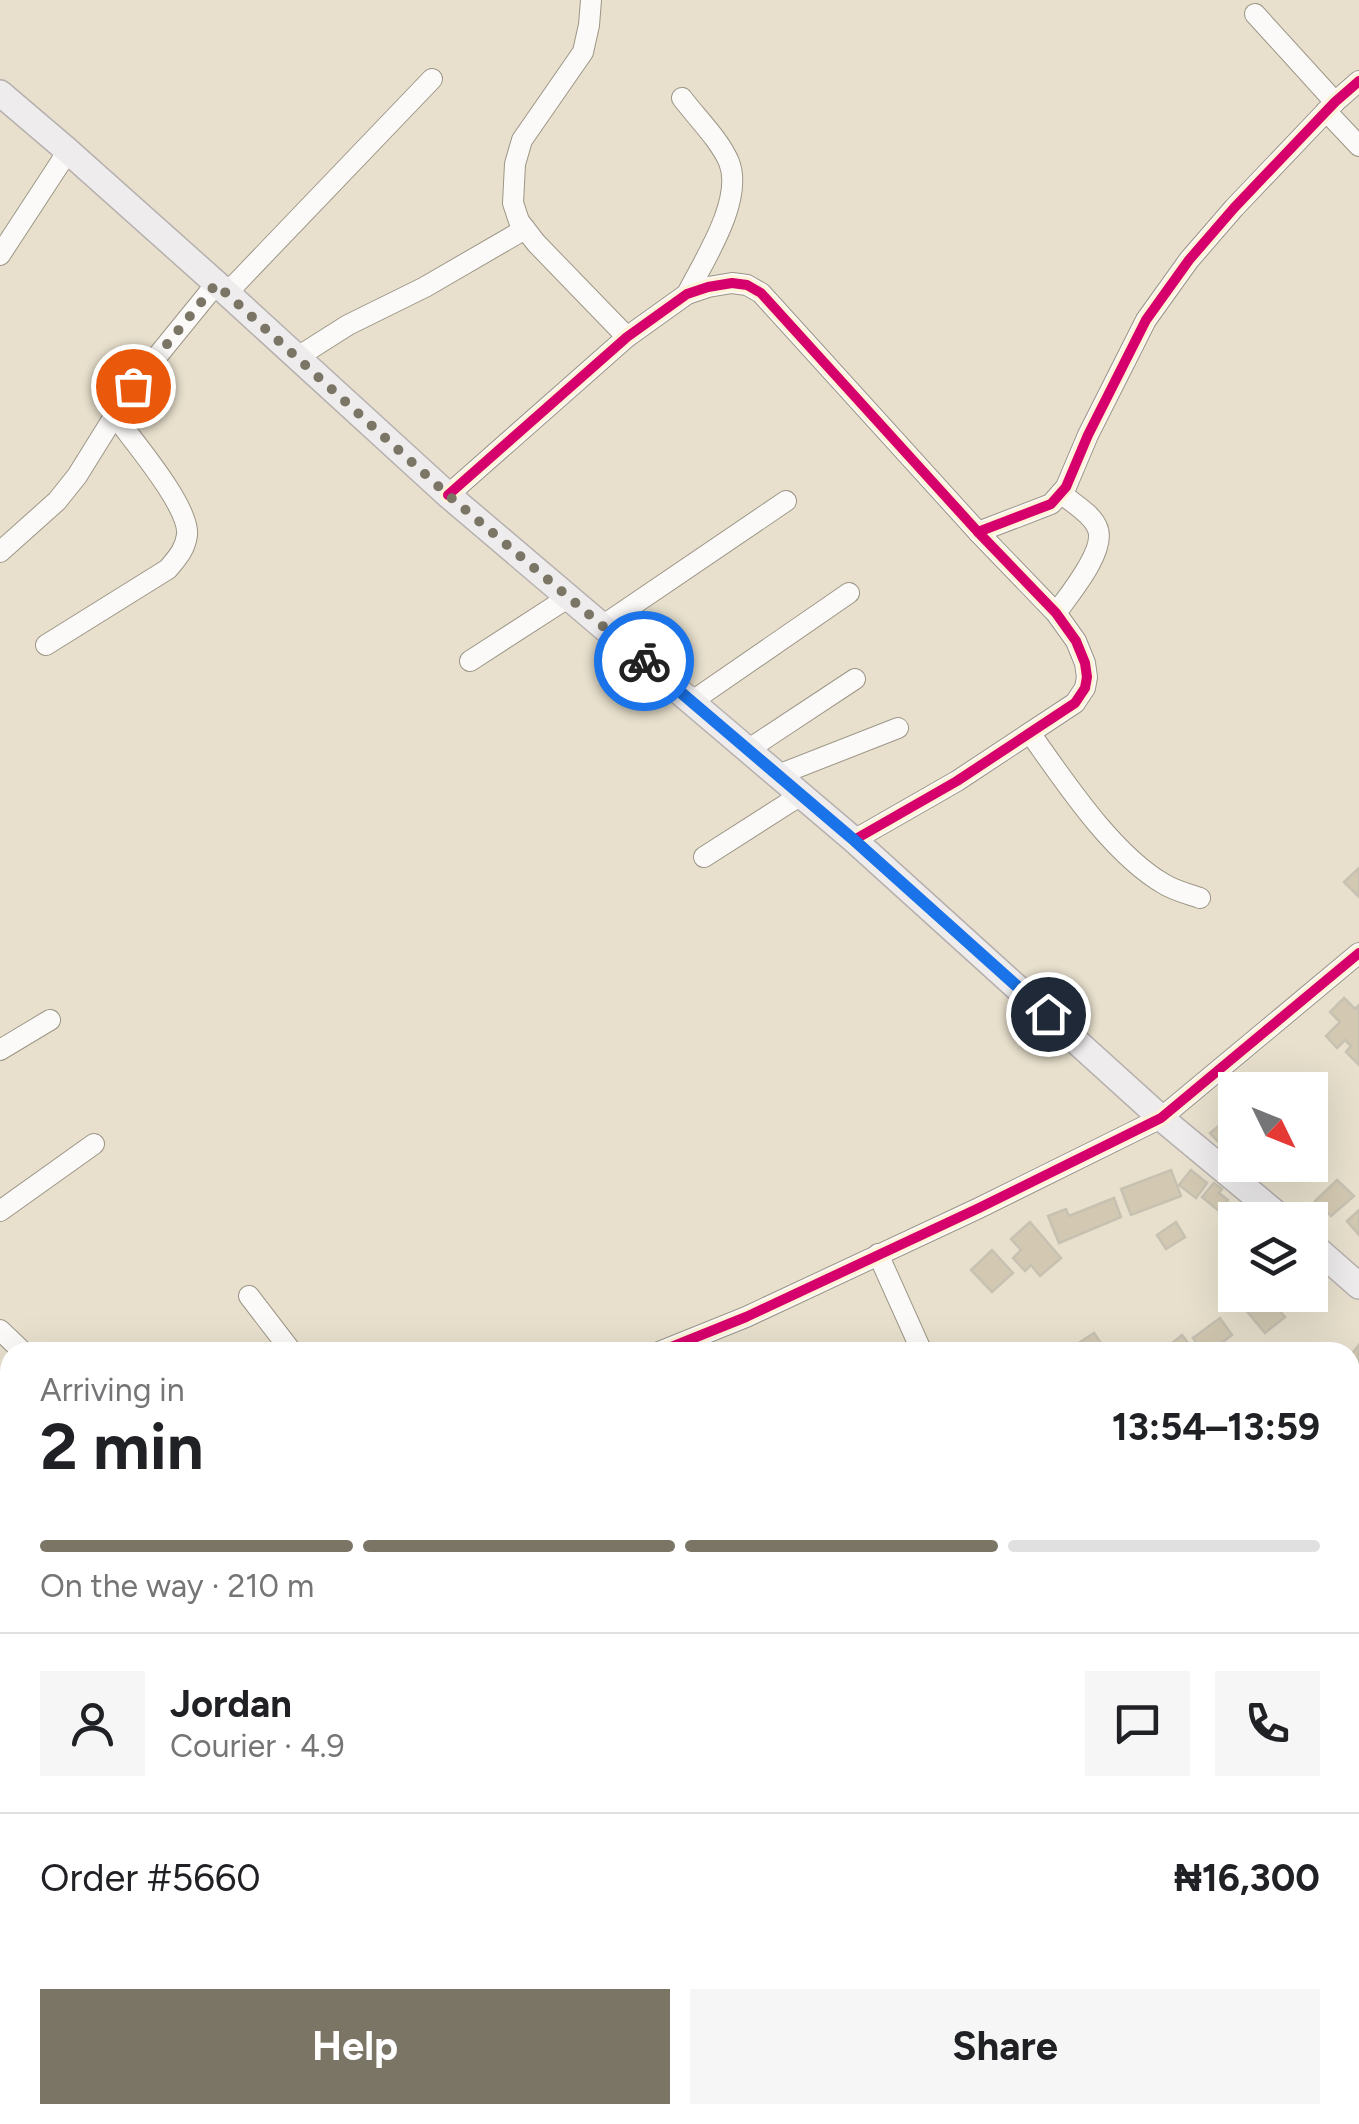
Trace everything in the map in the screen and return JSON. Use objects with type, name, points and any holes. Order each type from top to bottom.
[{"type":"main road","points":[[0,93],[222,288],[448,495],[854,840],[1160,1118],[1262,1202]]},
{"type":"main road","points":[[1328,1259],[1359,1286]]},
{"type":"street","points":[[591,0],[583,52],[522,140],[515,164],[513,203],[519,222],[627,336]]},
{"type":"street","points":[[1255,14],[1359,146]]},
{"type":"street","points":[[0,552],[57,501],[133,386],[222,288],[432,79]]},
{"type":"street","points":[[978,532],[1051,504],[1066,487],[1088,434],[1146,320],[1189,260],[1234,208],[1359,81]]},
{"type":"street","points":[[682,98],[730,163],[733,186],[728,208],[687,294]]},
{"type":"street","points":[[0,254],[68,151]]},
{"type":"street","points":[[296,358],[348,325],[525,229]]},
{"type":"street","points":[[448,495],[627,336],[687,294],[732,284],[747,285],[761,293],[1056,613],[1076,641],[1085,663],[1085,688],[1074,702],[956,781],[854,840]]},
{"type":"street","points":[[46,645],[168,569],[183,550],[186,520],[171,492],[115,416]]},
{"type":"street","points":[[1056,613],[1096,554],[1100,536],[1090,517],[1060,494]]},
{"type":"street","points":[[602,626],[786,501]]},
{"type":"street","points":[[691,702],[849,593]]},
{"type":"street","points":[[470,661],[569,597]]},
{"type":"street","points":[[749,749],[855,679]]},
{"type":"street","points":[[778,775],[898,728]]},
{"type":"street","points":[[1030,733],[1086,811],[1135,863],[1166,886],[1200,898]]},
{"type":"street","points":[[704,857],[801,795]]},
{"type":"street","points":[[684,1342],[746,1317],[978,1208],[1160,1118],[1358,956]]},
{"type":"street","points":[[0,1050],[50,1020]]},
{"type":"street","points":[[0,1210],[94,1144]]},
{"type":"street","points":[[878,1254],[918,1342]]},
{"type":"street","points":[[250,1296],[284,1342]]},
{"type":"building","points":[[1359,868],[1359,897],[1344,882]]},
{"type":"building","points":[[1344,998],[1355,1009],[1359,1005],[1359,1065],[1346,1052],[1351,1046],[1345,1040],[1337,1048],[1326,1036],[1340,1022],[1330,1012]]},
{"type":"building","points":[[1171,1170],[1181,1196],[1131,1215],[1121,1189]]},
{"type":"building","points":[[1191,1170],[1207,1183],[1196,1198],[1179,1185]]},
{"type":"building","points":[[1337,1180],[1354,1196],[1331,1216],[1328,1202],[1315,1201]]},
{"type":"building","points":[[1214,1183],[1228,1200],[1218,1202],[1218,1210],[1202,1197]]},
{"type":"building","points":[[1114,1198],[1121,1217],[1059,1243],[1048,1216],[1066,1209],[1069,1216]]},
{"type":"building","points":[[1359,1210],[1359,1235],[1347,1221]]},
{"type":"building","points":[[1030,1222],[1061,1258],[1040,1276],[1031,1265],[1025,1271],[1013,1258],[1021,1250],[1011,1239]]},
{"type":"building","points":[[1176,1222],[1185,1237],[1166,1249],[1157,1235]]},
{"type":"building","points":[[992,1250],[1013,1273],[992,1292],[971,1270]]},
{"type":"building","points":[[1248,1312],[1281,1312],[1285,1317],[1265,1333]]},
{"type":"building","points":[[1220,1318],[1232,1335],[1223,1342],[1196,1342],[1193,1338]]},
{"type":"building","points":[[1094,1333],[1100,1342],[1080,1342]]},
{"type":"cycle path","points":[[978,532],[1051,504],[1066,487],[1146,320],[1189,260],[1234,208],[1359,81]]},
{"type":"cycle path","points":[[448,495],[627,337],[687,294],[732,283],[761,293],[1056,613],[1076,641],[1085,663],[1085,688],[1075,703],[957,781],[854,840]]},
{"type":"cycle path","points":[[684,1342],[979,1208],[1161,1118],[1359,953]]},
{"type":"way so far","points":[[133,386],[216,284],[448,495],[644,661]]},
{"type":"route","points":[[644,661],[854,840],[1048,1014]]}]
